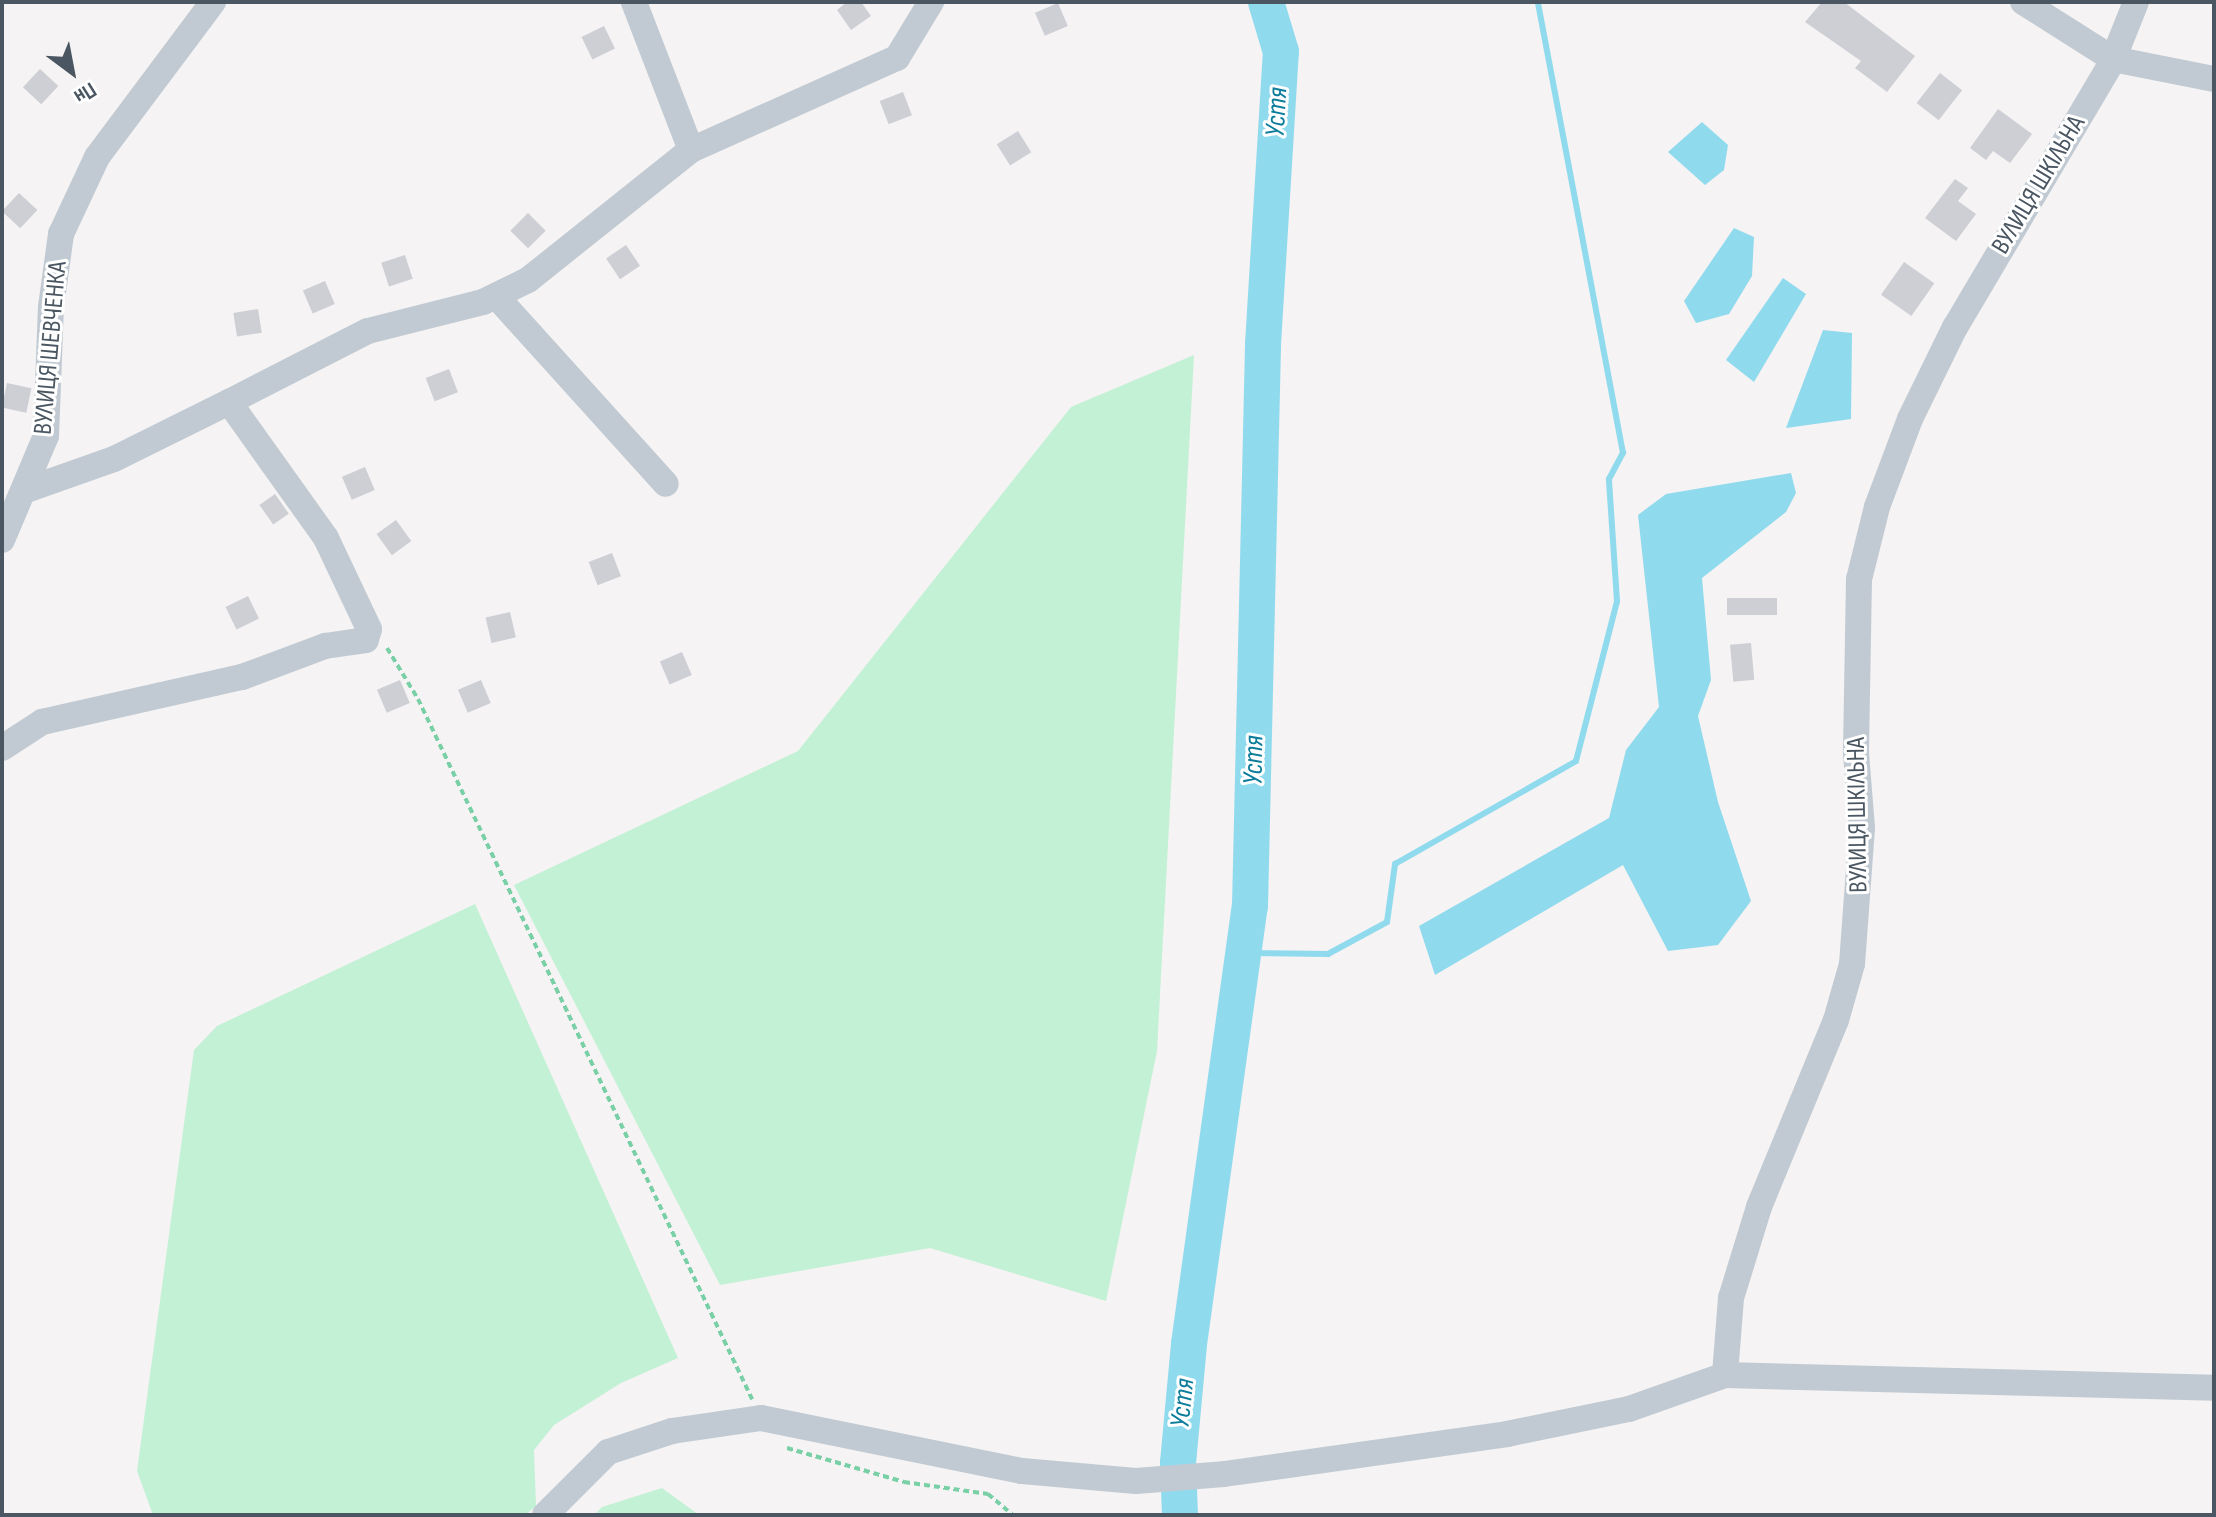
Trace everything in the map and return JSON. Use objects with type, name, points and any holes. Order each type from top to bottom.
[{"type":"street","name":"ВУЛИЦЯ ШЕВЧЕНКА","points":[[2,540],[26,490],[46,436],[51,307],[61,234],[97,157],[213,2]]},
{"type":"street","points":[[634,2],[691,150]]},
{"type":"street","points":[[26,490],[114,459],[368,331],[496,296],[528,280],[691,150],[897,58],[931,2]]},
{"type":"street","points":[[2023,2],[2113,59],[2214,79]]},
{"type":"street","name":"ВУЛИЦЯ ШКІЛЬНА","points":[[1725,1375],[1731,1298],[1759,1207],[1836,1020],[1852,964],[1862,828],[1856,753],[1859,579],[1877,507],[1910,419],[1955,327],[2113,59],[2136,2]]},
{"type":"street","points":[[496,296],[666,484]]},
{"type":"street","points":[[2,748],[42,722],[179,695],[325,646],[366,640],[369,629],[326,538],[229,402]]},
{"type":"street","points":[[545,1515],[608,1452],[672,1431],[761,1418],[1022,1471],[1136,1481],[1224,1474],[1507,1434],[1629,1409],[1725,1375],[2213,1381]]},
{"type":"path","points":[[366,640],[388,649],[418,699],[761,1418]]},
{"type":"path","points":[[776,1444],[904,1482],[988,1494],[1013,1515]]},
{"type":"green space","points":[[1194,355],[1157,1051],[1106,1301],[930,1248],[720,1285],[514,885],[798,751],[1071,407]]},
{"type":"green space","points":[[475,904],[678,1358],[621,1383],[554,1425],[534,1450],[536,1506],[525,1515],[153,1515],[137,1471],[194,1050],[217,1026]]},
{"type":"green space","points":[[662,1488],[699,1515],[594,1515],[602,1507]]},
{"type":"water","points":[[1702,122],[1728,145],[1724,170],[1705,185],[1668,152]]},
{"type":"water","points":[[1734,228],[1754,237],[1752,276],[1729,314],[1696,323],[1684,301]]},
{"type":"water","points":[[1783,278],[1806,294],[1754,382],[1726,360]]},
{"type":"water","points":[[1823,330],[1852,333],[1851,419],[1786,428]]},
{"type":"water","points":[[1791,473],[1796,493],[1786,512],[1702,578],[1711,680],[1698,716],[1718,802],[1751,901],[1718,945],[1668,951],[1623,865],[1435,975],[1419,926],[1609,818],[1626,750],[1659,707],[1638,515],[1666,494]]},
{"type":"building","points":[[847,2],[861,2],[871,16],[851,30],[837,10]]},
{"type":"building","points":[[1822,2],[1844,2],[1915,56],[1887,92],[1855,68],[1861,61],[1805,22]]},
{"type":"building","points":[[1058,3],[1068,26],[1045,36],[1035,13]]},
{"type":"building","points":[[604,26],[615,48],[592,59],[582,37]]},
{"type":"building","points":[[40,69],[58,86],[41,104],[23,87]]},
{"type":"building","points":[[1940,73],[1962,90],[1939,120],[1917,103]]},
{"type":"building","points":[[903,92],[912,115],[889,124],[880,101]]},
{"type":"building","points":[[1998,109],[2032,134],[2010,163],[1993,151],[1986,160],[1970,148]]},
{"type":"building","points":[[1018,131],[1031,152],[1010,165],[997,144]]},
{"type":"building","points":[[1955,179],[1968,188],[1958,201],[1976,214],[1956,241],[1925,218]]},
{"type":"building","points":[[19,193],[37,210],[20,228],[2,211]]},
{"type":"building","points":[[528,213],[546,231],[528,248],[510,231]]},
{"type":"building","points":[[626,245],[640,266],[620,279],[606,258]]},
{"type":"building","points":[[405,255],[413,279],[389,287],[381,263]]},
{"type":"building","points":[[1904,262],[1934,283],[1911,316],[1881,295]]},
{"type":"building","points":[[325,281],[335,304],[313,313],[303,290]]},
{"type":"building","points":[[258,309],[262,333],[237,337],[233,313]]},
{"type":"building","points":[[449,369],[458,392],[435,401],[426,378]]},
{"type":"building","points":[[7,383],[31,388],[26,413],[2,407]]},
{"type":"building","points":[[365,467],[375,490],[352,500],[342,477]]},
{"type":"building","points":[[275,494],[289,514],[273,525],[259,505]]},
{"type":"building","points":[[396,520],[411,541],[392,555],[377,534]]},
{"type":"building","points":[[612,553],[621,576],[598,585],[589,562]]},
{"type":"building","points":[[248,596],[259,618],[236,629],[226,607]]},
{"type":"building","points":[[1727,598],[1777,598],[1777,615],[1727,615]]},
{"type":"building","points":[[510,612],[516,637],[491,643],[486,618]]},
{"type":"building","points":[[1751,643],[1754,680],[1733,682],[1730,645]]},
{"type":"building","points":[[682,652],[692,675],[670,684],[660,661]]},
{"type":"building","points":[[400,680],[410,703],[387,713],[377,690]]},
{"type":"building","points":[[481,680],[491,703],[468,713],[458,690]]},
{"type":"waterway","name":"Устя","points":[[1180,1515],[1178,1463],[1189,1344],[1250,906],[1263,344],[1281,52],[1266,2]]},
{"type":"waterway","points":[[1244,953],[1328,954],[1387,922],[1395,864],[1576,761],[1617,601],[1609,479],[1623,453],[1538,2]]}]
